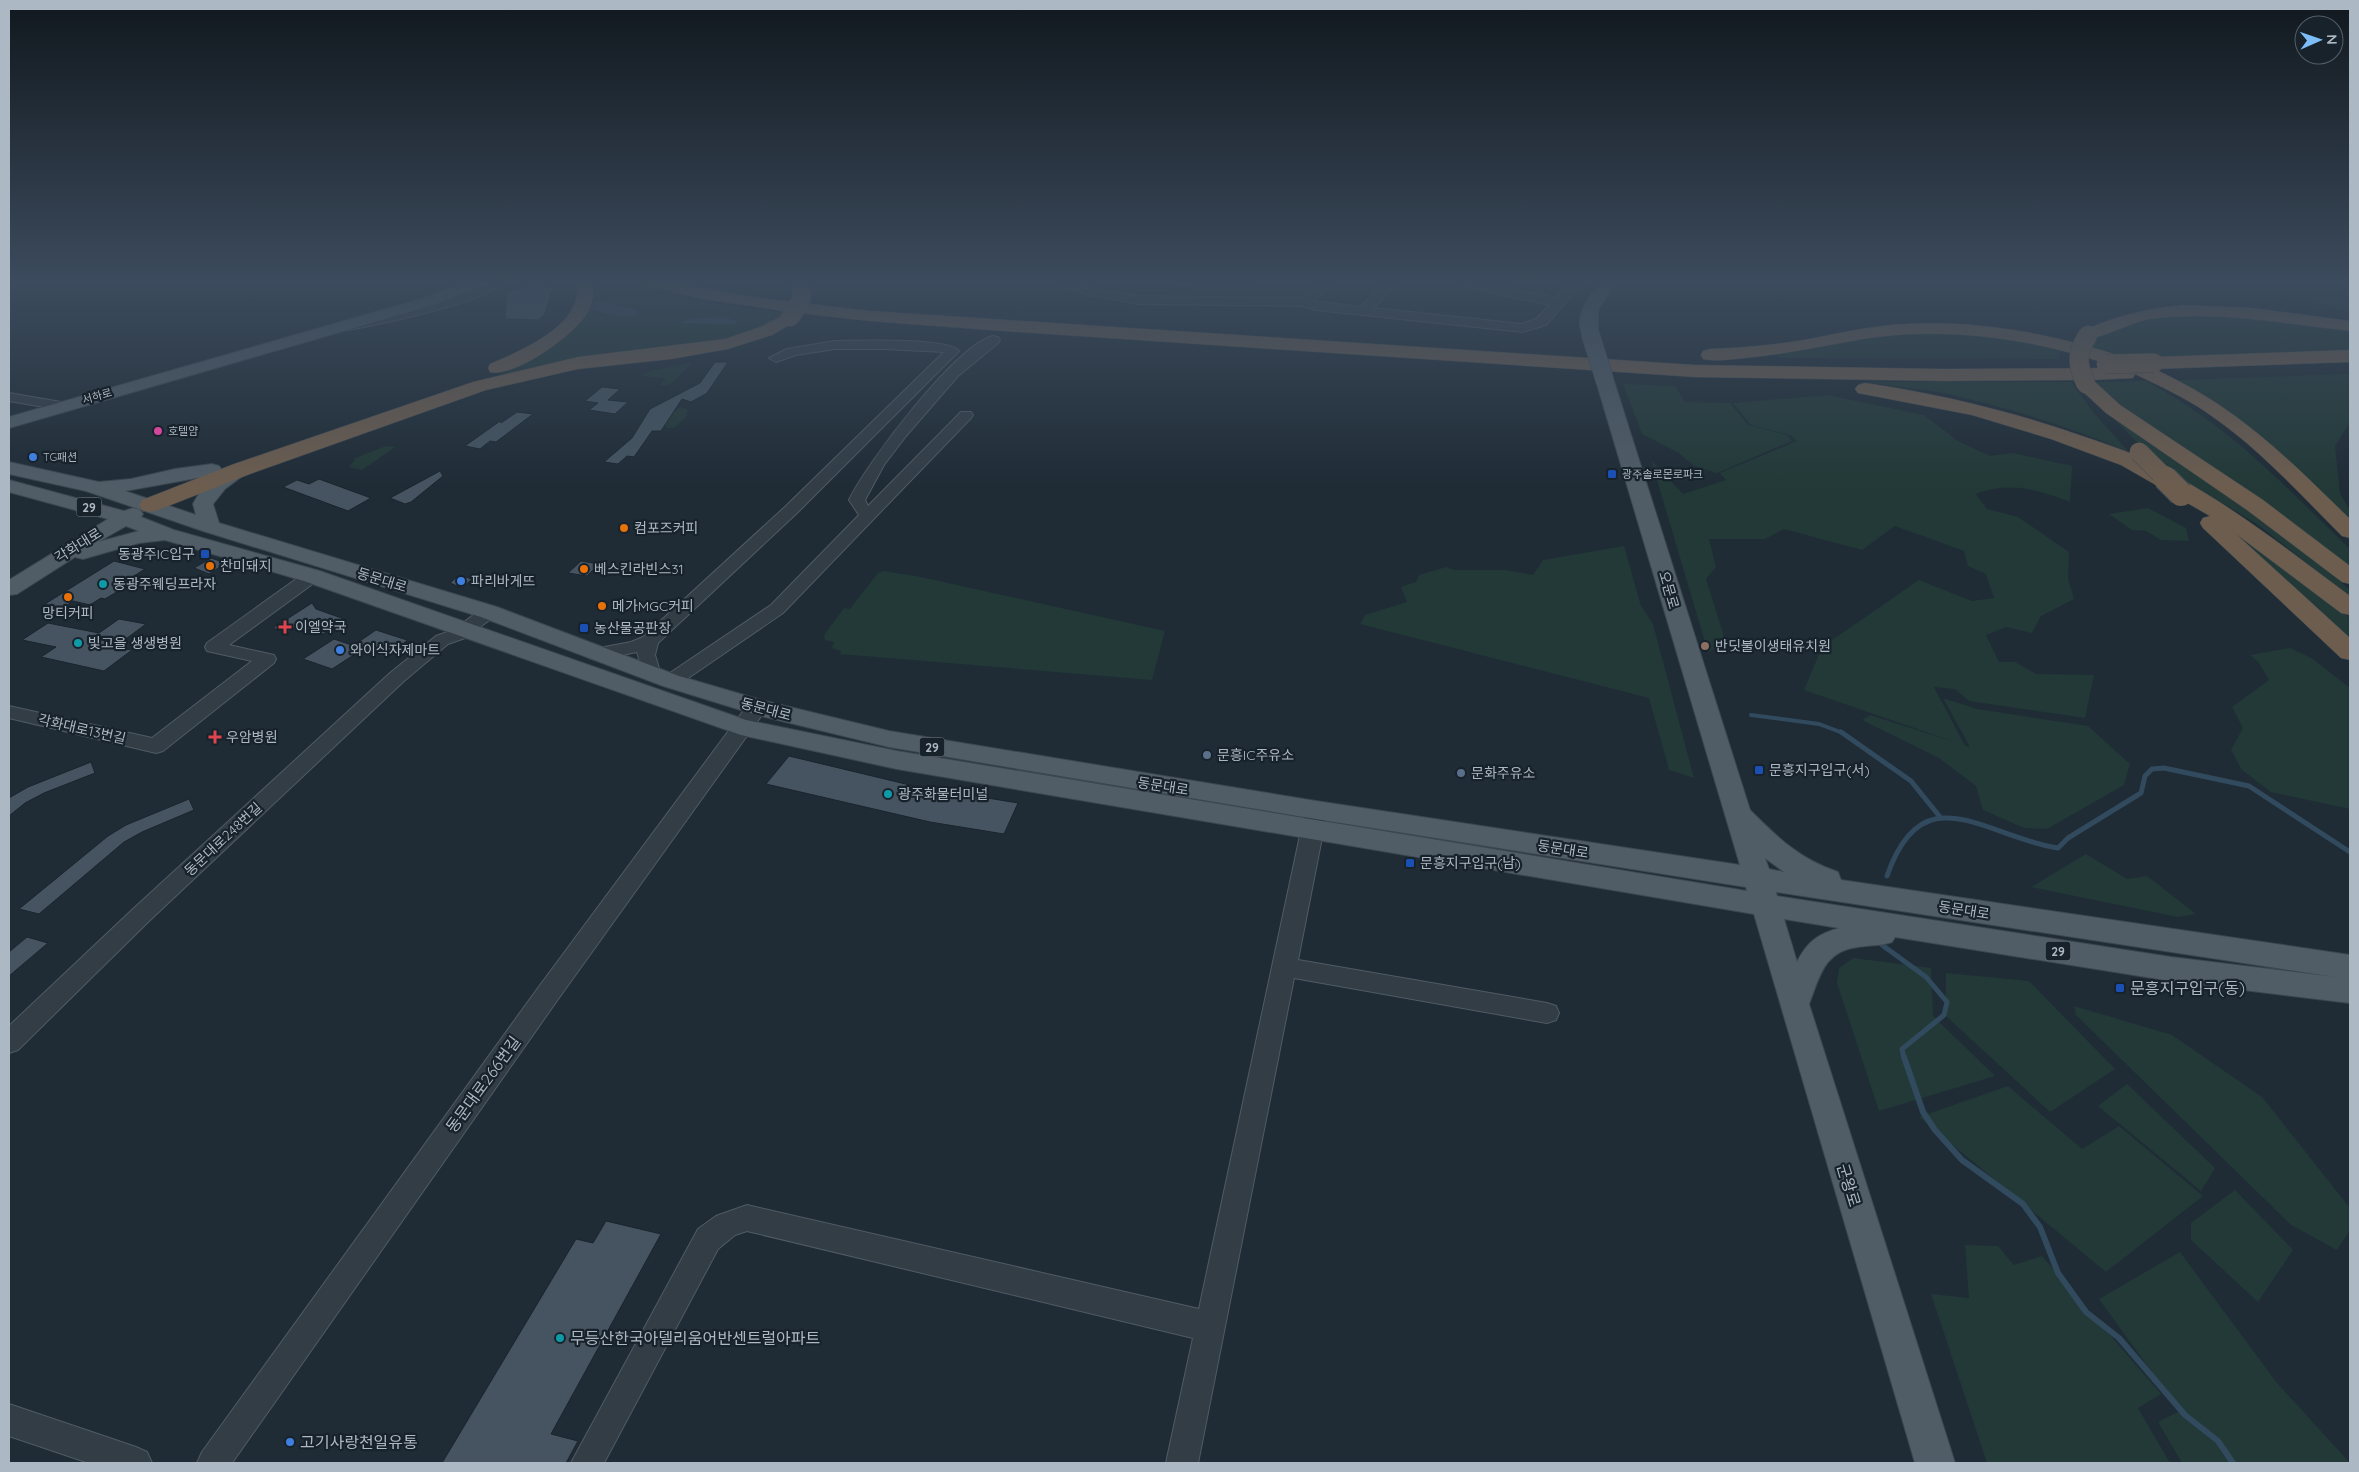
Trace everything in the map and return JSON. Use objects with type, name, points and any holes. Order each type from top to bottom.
[{"type":"highway","points":[[130,509],[212,470],[463,382],[520,359],[537,349]]},
{"type":"highway","points":[[130,509],[480,386],[578,363],[698,349]]},
{"type":"highway","points":[[1352,349],[1695,371],[1842,386],[1918,397],[2000,416],[2060,435],[2133,462],[2208,504],[2268,546],[2350,608]]},
{"type":"highway","points":[[1517,349],[1626,356],[1829,364],[1975,366],[2154,363],[2350,356]]},
{"type":"highway","points":[[1626,356],[1742,353],[1770,349]]},
{"type":"highway","points":[[2071,349],[2139,369],[2186,390],[2214,408],[2248,435],[2350,531]]},
{"type":"highway","points":[[2079,349],[2077,367],[2086,384],[2106,414],[2139,452],[2181,494],[2350,652]]},
{"type":"highway","points":[[1695,371],[1935,375],[2350,370]]},
{"type":"highway","points":[[2086,384],[2113,409],[2255,505],[2350,577]]},
{"type":"main road","name":"서하로","points":[[9,423],[61,406],[264,349]]},
{"type":"main road","name":"오문로","points":[[1595,349],[1639,496],[1658,550],[1692,673],[1762,892]]},
{"type":"main road","name":"동문대로","points":[[9,468],[91,486],[167,534],[466,623],[596,654],[661,678],[757,707],[889,739],[1148,783],[1314,820]]},
{"type":"main road","points":[[210,527],[203,504],[207,496],[214,486],[242,469]]},
{"type":"main road","points":[[91,486],[131,485],[175,475],[212,470]]},
{"type":"main road","name":"동문대로","points":[[9,486],[80,504],[130,509],[210,527],[741,727],[897,760],[1073,790],[1314,820],[1762,892],[1934,932],[2171,969],[2350,991]]},
{"type":"main road","points":[[78,531],[84,522],[80,504]]},
{"type":"main road","name":"각화대로","points":[[9,573],[78,531],[130,509]]},
{"type":"main road","name":"각화대로","points":[[9,589],[130,509]]},
{"type":"main road","points":[[47,564],[137,537],[167,534]]},
{"type":"main road","points":[[1073,790],[1100,785],[1144,791],[1148,783]]},
{"type":"main road","points":[[1738,815],[1784,860],[1805,872],[1908,902]]},
{"type":"main road","name":"동문대로","points":[[1762,892],[1908,902],[2350,967]]},
{"type":"main road","name":"군왕로","points":[[1762,892],[1794,1004],[1935,1463]]},
{"type":"main road","points":[[1794,1004],[1813,957],[1830,940],[1864,934],[1934,932]]},
{"type":"street","points":[[776,358],[795,350],[813,349]]},
{"type":"street","points":[[596,654],[634,647],[649,641],[792,509],[952,351],[948,349]]},
{"type":"street","points":[[869,516],[861,508],[857,500],[864,483],[886,450],[954,370],[982,349]]},
{"type":"street","points":[[9,397],[61,406]]},
{"type":"street","points":[[649,641],[646,655],[661,678],[777,609],[966,415]]},
{"type":"street","name":"각화대로13번길","points":[[9,712],[156,746],[267,659],[214,647],[312,576]]},
{"type":"street","name":"동문대로248번길","points":[[9,1042],[140,916],[396,677],[466,623]]},
{"type":"street","name":"동문대로266번길","points":[[213,1463],[757,707]]},
{"type":"street","points":[[1182,1463],[1314,820]]},
{"type":"street","points":[[1285,967],[1547,1013]]},
{"type":"street","points":[[587,1463],[708,1239],[726,1225],[747,1218],[1210,1328]]},
{"type":"street","points":[[9,1420],[136,1463]]},
{"type":"green space","points":[[548,349],[679,349],[487,381]]},
{"type":"green space","points":[[1794,349],[2061,349],[2059,359],[1780,358],[1772,353]]},
{"type":"green space","points":[[2097,349],[2350,349],[2350,350],[2123,358]]},
{"type":"green space","points":[[692,364],[669,385],[660,385],[665,380],[664,378],[641,376],[650,371]]},
{"type":"green space","points":[[2350,374],[2350,422],[2335,446],[2340,493],[2350,511],[2350,526],[2221,407],[2177,380]]},
{"type":"green space","points":[[2145,381],[2174,397],[2202,416],[2254,457],[2278,479],[2350,549],[2350,574],[2332,558],[2124,414],[2094,382]]},
{"type":"green space","points":[[1865,382],[2071,382],[2094,413],[2129,452],[2062,426],[1994,405],[1948,394]]},
{"type":"green space","points":[[1623,384],[1675,386],[1685,402],[1730,403],[1748,425],[1787,435],[1792,441],[1717,473],[1694,466],[1679,453],[1642,434]]},
{"type":"green space","points":[[1827,395],[1924,415],[1958,441],[1990,456],[2013,453],[2072,466],[2070,502],[2024,489],[2001,488],[1976,494],[1987,509],[2018,517],[2069,552],[2068,579],[2074,599],[2041,616],[2032,633],[2006,627],[1986,635],[1999,662],[2015,662],[2036,674],[2094,675],[2085,718],[1969,701],[1955,689],[1934,687],[1965,746],[1970,747],[1943,698],[1977,709],[2088,726],[2130,764],[2124,785],[2047,829],[2024,828],[1983,810],[1976,786],[1939,758],[1862,720],[1870,715],[1961,744],[1804,690],[1822,647],[1919,580],[1972,601],[1994,598],[1986,574],[1968,566],[1964,551],[1895,526],[1862,550],[1784,529],[1765,539],[1709,539],[1716,567],[1706,579],[1726,643],[1708,652],[1651,460],[1683,494],[1726,480],[1720,473],[1797,441],[1790,435],[1751,425],[1733,403]]},
{"type":"green space","points":[[680,407],[689,410],[686,413],[688,415],[674,428],[667,428],[665,425],[668,422],[668,417]]},
{"type":"green space","points":[[2113,418],[2234,496],[2301,547],[2350,590],[2350,596],[2257,524],[2162,467]]},
{"type":"green space","points":[[386,446],[395,447],[362,470],[349,467],[355,460],[353,459]]},
{"type":"green space","points":[[2197,503],[2243,531],[2350,618],[2350,646],[2235,541]]},
{"type":"green space","points":[[2148,508],[2186,528],[2189,541],[2161,540],[2146,531],[2132,530],[2109,514]]},
{"type":"green space","points":[[1624,546],[1641,606],[1653,624],[1694,778],[1669,770],[1649,698],[1360,624],[1365,615],[1407,602],[1401,587],[1416,582],[1419,575],[1446,567],[1454,570],[1506,570],[1533,575],[1543,560]]},
{"type":"green space","points":[[884,571],[921,577],[1165,631],[1152,680],[840,654],[841,651],[832,648],[834,642],[825,640],[824,635],[844,608],[850,609],[878,573]]},
{"type":"green space","points":[[2290,648],[2313,659],[2350,688],[2350,809],[2271,792],[2242,770],[2231,750],[2243,728],[2232,707],[2269,680],[2259,663],[2250,655]]},
{"type":"green space","points":[[2086,854],[2127,879],[2147,876],[2196,914],[2178,917],[2031,887]]},
{"type":"green space","points":[[1853,958],[1931,968],[1933,1016],[1995,1076],[1879,1111],[1837,983],[1839,968]]},
{"type":"green space","points":[[1946,973],[2029,981],[2115,1069],[2050,1112],[1946,1016]]},
{"type":"green space","points":[[2074,1006],[2172,1035],[2262,1097],[2350,1208],[2350,1230],[2337,1250],[2291,1225],[2076,1015]]},
{"type":"green space","points":[[2127,1084],[2215,1168],[2201,1191],[2098,1106]]},
{"type":"green space","points":[[2008,1086],[2082,1149],[2119,1126],[2203,1196],[2106,1272],[1919,1117]]},
{"type":"green space","points":[[2235,1190],[2293,1250],[2258,1302],[2191,1240],[2191,1223]]},
{"type":"green space","points":[[1965,1245],[1998,1246],[2014,1265],[2042,1256],[2161,1394],[2138,1408],[2170,1463],[1987,1463],[1931,1294],[1969,1298]]},
{"type":"green space","points":[[2180,1252],[2277,1383],[2350,1463],[2182,1463],[2158,1422],[2180,1411],[2099,1299]]},
{"type":"building","points":[[715,362],[728,362],[707,393],[691,402],[682,399],[661,431],[652,431],[634,457],[627,456],[618,464],[604,462],[632,438],[650,409],[700,383]]},
{"type":"building","points":[[602,387],[620,389],[608,400],[628,402],[615,414],[589,410],[598,403],[585,401]]},
{"type":"building","points":[[517,412],[533,414],[496,442],[490,441],[480,449],[465,446],[500,421],[501,423]]},
{"type":"building","points":[[440,471],[443,476],[411,502],[405,504],[390,498]]},
{"type":"building","points":[[319,479],[371,498],[348,511],[283,487],[297,480],[309,484]]},
{"type":"building","name":"찬미돼지","points":[[211,558],[226,563],[209,574],[194,568]]},
{"type":"building","name":"동광주웨딩프라자","points":[[114,561],[145,569],[126,581],[133,582],[105,599],[101,598],[90,605],[73,601],[63,608],[45,604]]},
{"type":"building","name":"베스킨라빈스31","points":[[581,561],[599,564],[587,576],[568,573]]},
{"type":"building","name":"파리바게뜨","points":[[459,575],[472,579],[462,588],[450,583]]},
{"type":"building","points":[[312,603],[316,609],[347,620],[323,634],[296,626],[287,633],[273,628]]},
{"type":"building","name":"빛고을 생생병원","points":[[119,619],[146,624],[115,647],[132,650],[104,671],[41,657],[56,647],[22,640],[48,623],[99,633]]},
{"type":"building","points":[[376,630],[407,640],[395,652],[384,655],[354,645]]},
{"type":"building","points":[[334,639],[363,649],[332,669],[303,659]]},
{"type":"building","name":"광주화물터미널","points":[[789,756],[914,786],[1018,803],[1004,834],[930,822],[766,784]]},
{"type":"building","points":[[91,762],[95,773],[44,793],[25,803],[9,816],[9,798],[28,787]]},
{"type":"building","points":[[189,799],[194,810],[142,832],[124,842],[39,914],[19,909],[108,836],[126,825]]},
{"type":"building","points":[[27,937],[48,943],[9,976],[9,952]]},
{"type":"building","name":"무등산한국아델리움어반센트럴아파트","points":[[606,1221],[661,1234],[551,1434],[578,1441],[566,1463],[442,1463],[576,1239],[593,1243]]},
{"type":"waterway","points":[[1751,715],[1819,724],[1842,733]]},
{"type":"waterway","points":[[1842,733],[1911,781],[1940,817]]},
{"type":"waterway","points":[[1887,876],[1902,844],[1919,826],[1938,819],[1959,819],[2031,842],[2058,848],[2068,838],[2141,793],[2145,776],[2152,769],[2164,768],[2249,786],[2350,852]]},
{"type":"waterway","points":[[1882,945],[1926,977],[1947,1002],[1944,1015],[1902,1049],[1904,1058]]},
{"type":"waterway","points":[[1904,1057],[1923,1112],[1935,1130],[1962,1160],[2023,1204],[2040,1227],[2058,1273],[2086,1312],[2119,1338],[2185,1415],[2218,1441],[2233,1463]]},
{"type":"place","name":"호텔얌","points":[[158,431]]},
{"type":"place","name":"TG패션","points":[[33,457]]},
{"type":"place","name":"광주솔로몬로파크","points":[[1612,474]]},
{"type":"place","name":"컴포즈커피","points":[[624,528]]},
{"type":"place","name":"동광주IC입구","points":[[205,554]]},
{"type":"place","name":"찬미돼지","points":[[210,566]]},
{"type":"place","name":"베스킨라빈스31","points":[[584,569]]},
{"type":"place","name":"파리바게뜨","points":[[461,581]]},
{"type":"place","name":"동광주웨딩프라자","points":[[103,584]]},
{"type":"place","name":"망티커피","points":[[68,597]]},
{"type":"place","name":"메가MGC커피","points":[[602,606]]},
{"type":"place","name":"이엘약국","points":[[285,627]]},
{"type":"place","name":"농산물공판장","points":[[584,628]]},
{"type":"place","name":"빛고을 생생병원","points":[[78,643]]},
{"type":"place","name":"반딧불이생태유치원","points":[[1705,646]]},
{"type":"place","name":"와이식자제마트","points":[[340,650]]},
{"type":"place","name":"우암병원","points":[[215,737]]},
{"type":"place","name":"문흥IC주유소","points":[[1207,755]]},
{"type":"place","name":"문흥지구입구(서)","points":[[1759,770]]},
{"type":"place","name":"문화주유소","points":[[1461,773]]},
{"type":"place","name":"광주화물터미널","points":[[888,794]]},
{"type":"place","name":"문흥지구입구(남)","points":[[1410,863]]},
{"type":"place","name":"문흥지구입구(동)","points":[[2120,988]]},
{"type":"place","name":"무등산한국아델리움어반센트럴아파트","points":[[560,1338]]},
{"type":"place","name":"고기사랑천일유통","points":[[290,1442]]}]
